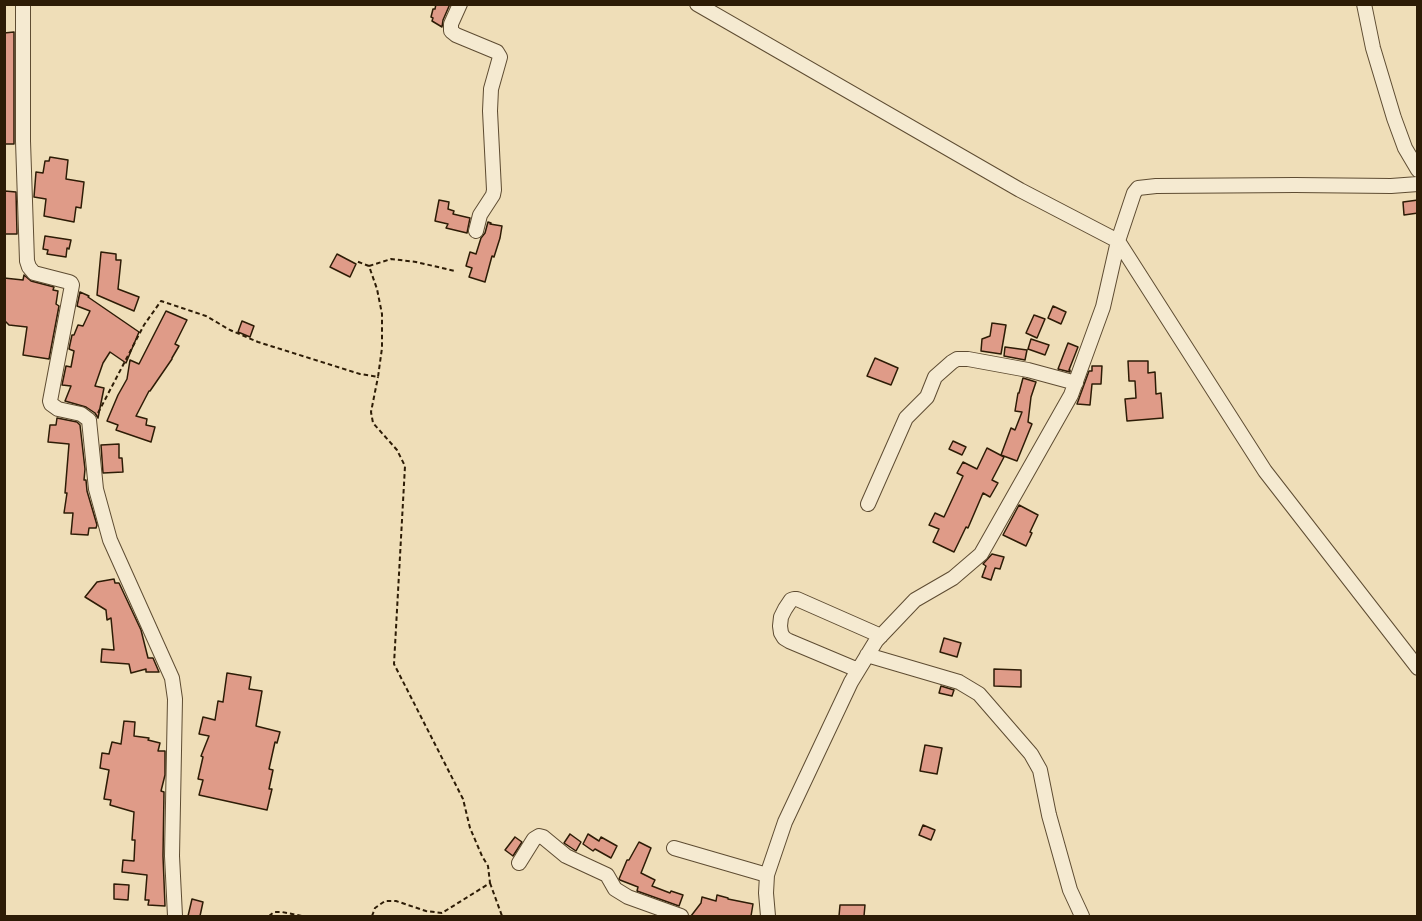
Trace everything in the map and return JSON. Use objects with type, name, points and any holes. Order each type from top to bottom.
[{"type":"street","points":[[23,4],[23,141],[27,261],[34,273],[71,283],[50,401],[58,409],[81,414],[89,420],[96,489],[110,540],[172,678],[175,699],[172,856],[175,916]]},
{"type":"street","points":[[460,4],[451,24],[451,31],[497,52],[500,57],[491,89],[490,111],[494,190],[480,215],[476,231]]},
{"type":"street","points":[[697,4],[1000,179],[1118,241],[1265,471],[1418,669]]},
{"type":"street","points":[[1364,4],[1373,48],[1394,118],[1405,148],[1418,170]]},
{"type":"street","points":[[768,916],[767,875],[785,822],[851,682],[876,641],[915,600],[953,578],[981,554],[1071,395],[1103,307],[1118,241],[1134,193],[1138,188],[1418,184]]},
{"type":"street","points":[[868,504],[906,418],[927,397],[934,377],[957,359],[968,358],[1028,370],[1076,383]]},
{"type":"street","points":[[858,670],[784,638],[780,626],[784,609],[791,600],[797,599],[881,636]]},
{"type":"street","points":[[867,655],[958,682],[979,694],[1031,754],[1040,770],[1049,815],[1070,890],[1082,916]]},
{"type":"street","points":[[519,863],[534,839],[539,836],[543,837],[566,856],[607,875],[615,889],[621,893],[681,916]]},
{"type":"street","points":[[674,848],[767,875]]},
{"type":"path","points":[[356,261],[369,266],[391,259],[455,271]]},
{"type":"path","points":[[369,266],[382,314],[382,348],[371,412],[373,423],[397,450],[405,466],[394,664],[463,800],[470,828],[488,866],[490,883],[502,916]]},
{"type":"path","points":[[90,429],[144,325],[161,301],[206,316],[258,342],[350,371],[378,377]]},
{"type":"path","points":[[372,916],[375,908],[385,901],[396,901],[426,911],[442,913],[490,883]]},
{"type":"path","points":[[269,916],[274,912],[302,916]]},
{"type":"building","points":[[436,4],[450,4],[442,27],[432,21],[431,17]]},
{"type":"building","points":[[14,32],[14,144],[4,144],[4,33]]},
{"type":"building","points":[[50,157],[68,160],[66,179],[84,182],[81,208],[76,207],[74,222],[44,216],[46,199],[34,197],[36,172],[43,173],[45,161],[49,161]]},
{"type":"building","points":[[5,191],[16,192],[17,234],[4,234]]},
{"type":"building","points":[[439,200],[449,202],[448,209],[454,211],[453,214],[470,218],[467,233],[446,228],[448,224],[435,221]]},
{"type":"building","points":[[1418,200],[1418,213],[1404,215],[1403,202]]},
{"type":"building","points":[[488,222],[502,226],[485,282],[469,277],[472,268],[466,266],[470,252],[476,254]]},
{"type":"building","points":[[45,236],[71,240],[66,257],[47,254],[48,250],[43,249]]},
{"type":"building","points":[[101,252],[116,254],[116,260],[121,260],[118,289],[139,297],[134,311],[97,295]]},
{"type":"building","points":[[337,254],[356,264],[350,277],[330,267]]},
{"type":"building","points":[[24,275],[31,281],[54,287],[53,290],[58,291],[56,304],[59,306],[49,359],[23,355],[27,327],[9,325],[4,320],[4,278],[23,280]]},
{"type":"building","points":[[80,292],[139,332],[126,363],[110,352],[103,363],[95,386],[104,388],[98,418],[86,407],[65,401],[71,386],[62,385],[66,366],[71,367],[74,351],[69,349],[72,335],[78,325],[83,326],[90,311],[77,306]]},
{"type":"building","points":[[1053,306],[1066,312],[1061,324],[1048,318]]},
{"type":"building","points":[[166,311],[187,320],[175,344],[179,346],[149,391],[136,416],[147,419],[146,425],[155,427],[151,442],[116,430],[118,425],[107,421],[127,379],[130,360],[139,364]]},
{"type":"building","points":[[1034,315],[1045,319],[1037,338],[1026,333]]},
{"type":"building","points":[[242,321],[254,326],[250,337],[238,332]]},
{"type":"building","points":[[992,323],[1006,325],[1001,354],[981,351],[982,339],[990,336]]},
{"type":"building","points":[[1031,339],[1049,345],[1045,355],[1028,349]]},
{"type":"building","points":[[1068,343],[1078,347],[1070,372],[1058,369]]},
{"type":"building","points":[[1005,347],[1027,350],[1025,360],[1004,356]]},
{"type":"building","points":[[875,358],[898,368],[891,385],[867,376]]},
{"type":"building","points":[[1128,361],[1148,361],[1148,373],[1155,372],[1156,394],[1161,393],[1163,418],[1127,421],[1125,399],[1136,398],[1135,381],[1129,381]]},
{"type":"building","points":[[1092,366],[1102,366],[1101,384],[1092,384],[1090,405],[1077,404],[1089,371],[1092,371]]},
{"type":"building","points":[[1023,378],[1036,382],[1031,397],[1028,422],[1032,424],[1017,461],[1001,455],[1011,428],[1015,430],[1022,412],[1015,411]]},
{"type":"building","points":[[57,418],[77,422],[80,425],[84,480],[86,480],[97,525],[96,528],[89,528],[88,535],[71,534],[73,513],[64,513],[69,444],[48,442],[50,425],[56,425]]},
{"type":"building","points":[[953,441],[966,447],[962,455],[949,449]]},
{"type":"building","points":[[119,444],[119,458],[122,458],[123,472],[103,473],[101,445]]},
{"type":"building","points":[[987,448],[1004,457],[992,480],[998,483],[990,497],[983,493],[968,528],[966,527],[954,552],[933,542],[939,529],[929,525],[935,513],[944,517],[963,476],[957,473],[963,462],[977,469]]},
{"type":"building","points":[[1019,505],[1038,515],[1026,546],[1003,535]]},
{"type":"building","points":[[992,554],[1004,557],[1000,569],[995,568],[991,580],[982,577],[986,566],[983,564]]},
{"type":"building","points":[[114,579],[115,583],[119,583],[141,630],[148,658],[153,658],[159,672],[146,672],[146,669],[131,673],[129,664],[101,662],[102,649],[114,650],[111,618],[107,620],[106,610],[85,597],[97,582]]},
{"type":"building","points":[[944,638],[961,643],[957,657],[940,652]]},
{"type":"building","points":[[994,669],[1021,670],[1021,687],[994,686]]},
{"type":"building","points":[[227,673],[251,677],[249,689],[262,691],[256,726],[280,732],[277,743],[275,742],[269,769],[273,770],[269,789],[272,789],[267,810],[199,795],[203,780],[198,779],[203,757],[201,756],[209,736],[199,734],[203,717],[215,720],[218,701],[223,702]]},
{"type":"building","points":[[941,686],[954,690],[952,696],[939,693]]},
{"type":"building","points":[[124,721],[135,722],[134,736],[149,738],[148,740],[160,743],[158,751],[165,751],[165,775],[161,791],[164,792],[165,906],[148,905],[149,900],[145,900],[147,875],[122,872],[123,860],[134,861],[135,840],[132,840],[134,812],[110,805],[111,800],[104,799],[109,770],[100,768],[102,753],[109,754],[112,742],[121,744]]},
{"type":"building","points":[[925,745],[942,748],[937,774],[920,771]]},
{"type":"building","points":[[923,825],[935,830],[931,840],[919,835]]},
{"type":"building","points":[[570,834],[581,842],[576,851],[564,843]]},
{"type":"building","points":[[588,834],[599,841],[601,837],[617,846],[611,858],[583,844]]},
{"type":"building","points":[[515,837],[522,842],[513,856],[505,850]]},
{"type":"building","points":[[639,842],[651,848],[641,873],[655,880],[652,886],[683,895],[679,906],[637,891],[638,887],[619,879],[627,860]]},
{"type":"building","points":[[114,884],[129,885],[128,900],[114,899]]},
{"type":"building","points":[[717,895],[753,904],[751,916],[691,916],[701,903],[702,897],[716,901]]},
{"type":"building","points":[[192,899],[203,902],[200,916],[188,916]]},
{"type":"building","points":[[840,905],[865,905],[864,916],[839,916]]}]
